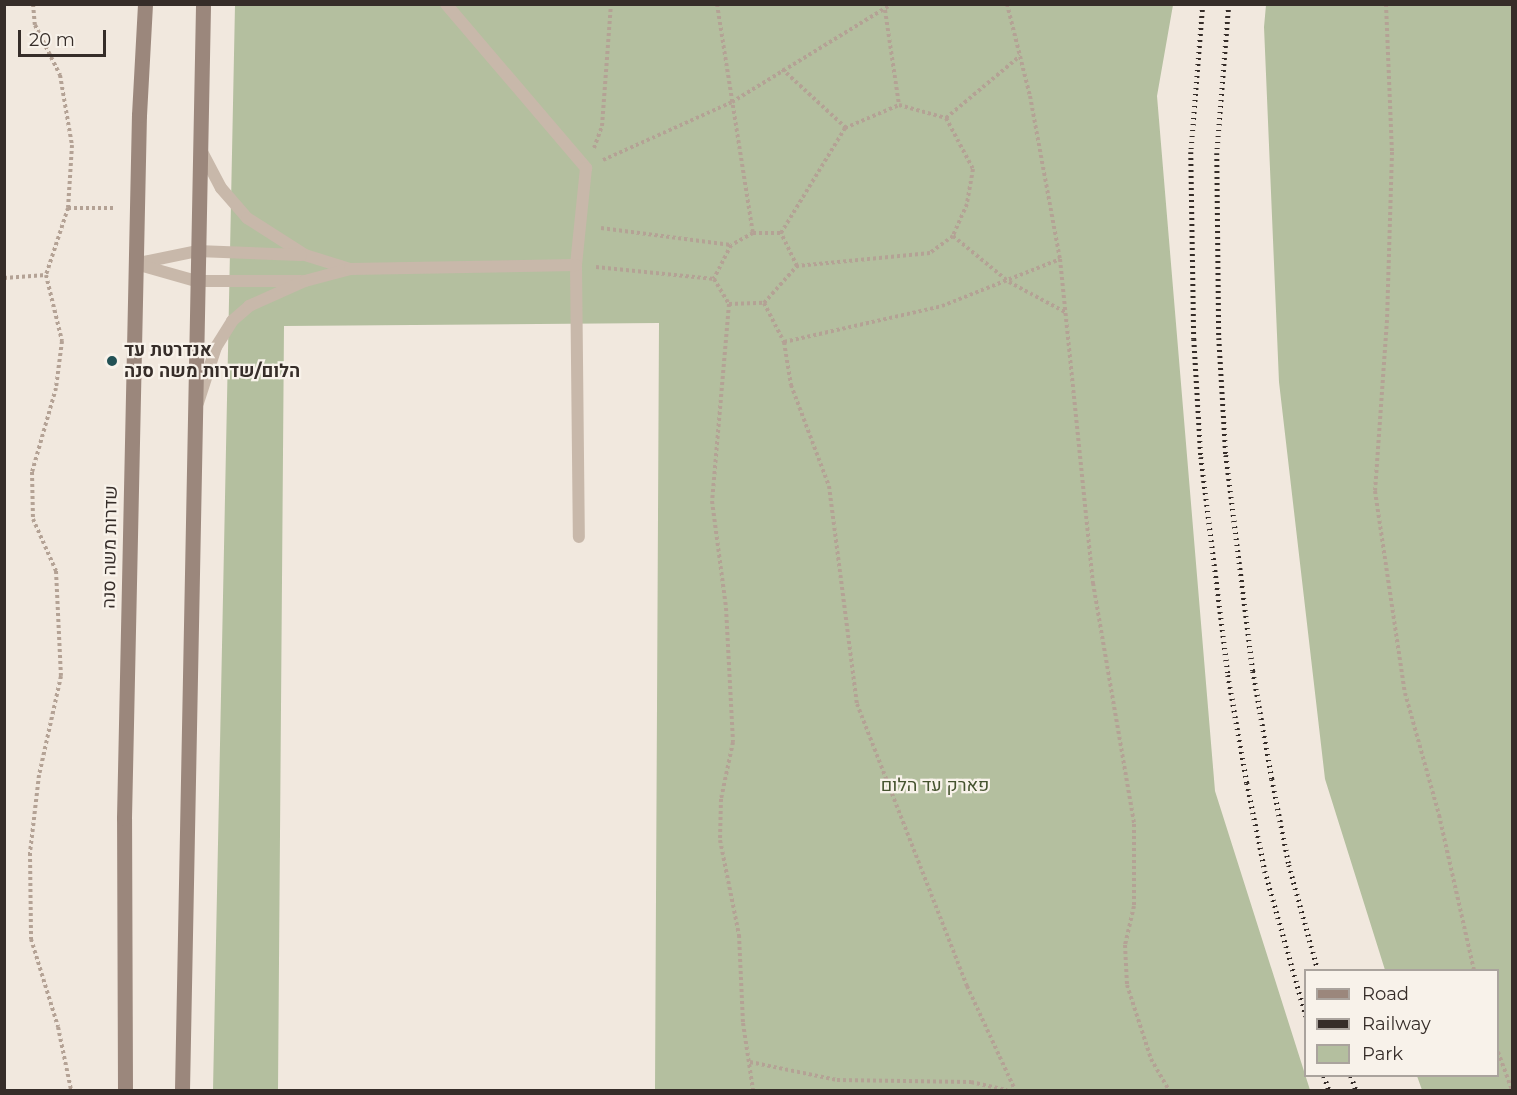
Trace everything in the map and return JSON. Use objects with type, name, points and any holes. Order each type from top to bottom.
[{"type":"main road","name":"שדרות משה סנה","points":[[125,1090],[124,818],[137,208],[145,4]]},
{"type":"main road","points":[[182,1090],[196,251],[203,4]]},
{"type":"lane","points":[[446,4],[586,168],[576,265],[579,537]]},
{"type":"lane","points":[[199,147],[221,188],[247,218],[305,255]]},
{"type":"lane","points":[[136,264],[196,251],[305,255],[350,269]]},
{"type":"lane","points":[[136,264],[196,281],[305,281]]},
{"type":"lane","points":[[194,416],[216,347],[232,321],[249,306],[305,281],[350,269],[576,265]]},
{"type":"path","points":[[33,4],[35,25],[60,75],[70,134],[68,208],[46,275],[62,341],[56,388],[32,472],[33,519],[56,571],[61,676],[39,775],[31,842],[31,939],[58,1027],[71,1090]]},
{"type":"path","points":[[586,168],[603,126],[611,4]]},
{"type":"path","points":[[717,4],[753,233]]},
{"type":"path","points":[[586,168],[732,102],[782,69],[892,4]]},
{"type":"path","points":[[1007,4],[1020,56],[1060,259],[1093,583],[1134,824],[1134,906],[1125,945],[1127,985],[1151,1059],[1169,1090]]},
{"type":"path","points":[[1386,4],[1392,152],[1387,320],[1375,491],[1404,693],[1439,815],[1474,969]]},
{"type":"path","points":[[885,10],[899,105]]},
{"type":"path","points":[[946,118],[1020,56]]},
{"type":"path","points":[[782,69],[845,128]]},
{"type":"path","points":[[729,304],[764,303],[797,266],[930,253],[953,236],[967,204],[973,169],[946,118],[899,105],[845,128],[780,233]]},
{"type":"path","points":[[68,208],[137,208]]},
{"type":"path","points":[[580,226],[731,245]]},
{"type":"path","points":[[714,279],[731,245],[753,233],[780,233]]},
{"type":"path","points":[[780,233],[797,266]]},
{"type":"path","points":[[953,236],[1009,282],[1065,312]]},
{"type":"path","points":[[784,342],[942,306],[1009,282],[1060,259]]},
{"type":"path","points":[[576,265],[714,279]]},
{"type":"path","points":[[4,278],[46,275]]},
{"type":"path","points":[[714,279],[729,304],[712,501],[726,608],[733,742],[721,799],[720,840],[739,935],[743,1023],[753,1090]]},
{"type":"path","points":[[764,303],[784,342],[791,385],[829,486],[857,704],[967,986],[1016,1090]]},
{"type":"path","points":[[1499,1057],[1512,1090]]},
{"type":"path","points":[[750,1062],[837,1080],[971,1082],[1006,1090]]},
{"type":"green space","name":"פארק עד הלום","points":[[235,5],[1173,5],[1157,96],[1215,791],[1310,1090],[655,1090],[659,323],[284,326],[278,1090],[213,1090]]},
{"type":"green space","points":[[1266,5],[1512,5],[1512,1090],[1422,1090],[1417,1077],[1499,1077],[1499,969],[1385,969],[1325,779],[1279,382],[1264,27]]},
{"type":"railway","points":[[1203,4],[1191,152],[1194,339],[1201,457],[1228,675],[1247,783],[1265,871],[1304,1009]]},
{"type":"railway","points":[[1229,4],[1217,153],[1219,338],[1226,455],[1253,671],[1272,779],[1289,865],[1318,969]]},
{"type":"railway","points":[[1324,1077],[1329,1090]]},
{"type":"railway","points":[[1351,1077],[1356,1090]]},
{"type":"place","name":"אנדרטת עד הלום/שדרות משה סנה","points":[[112,361]]}]
